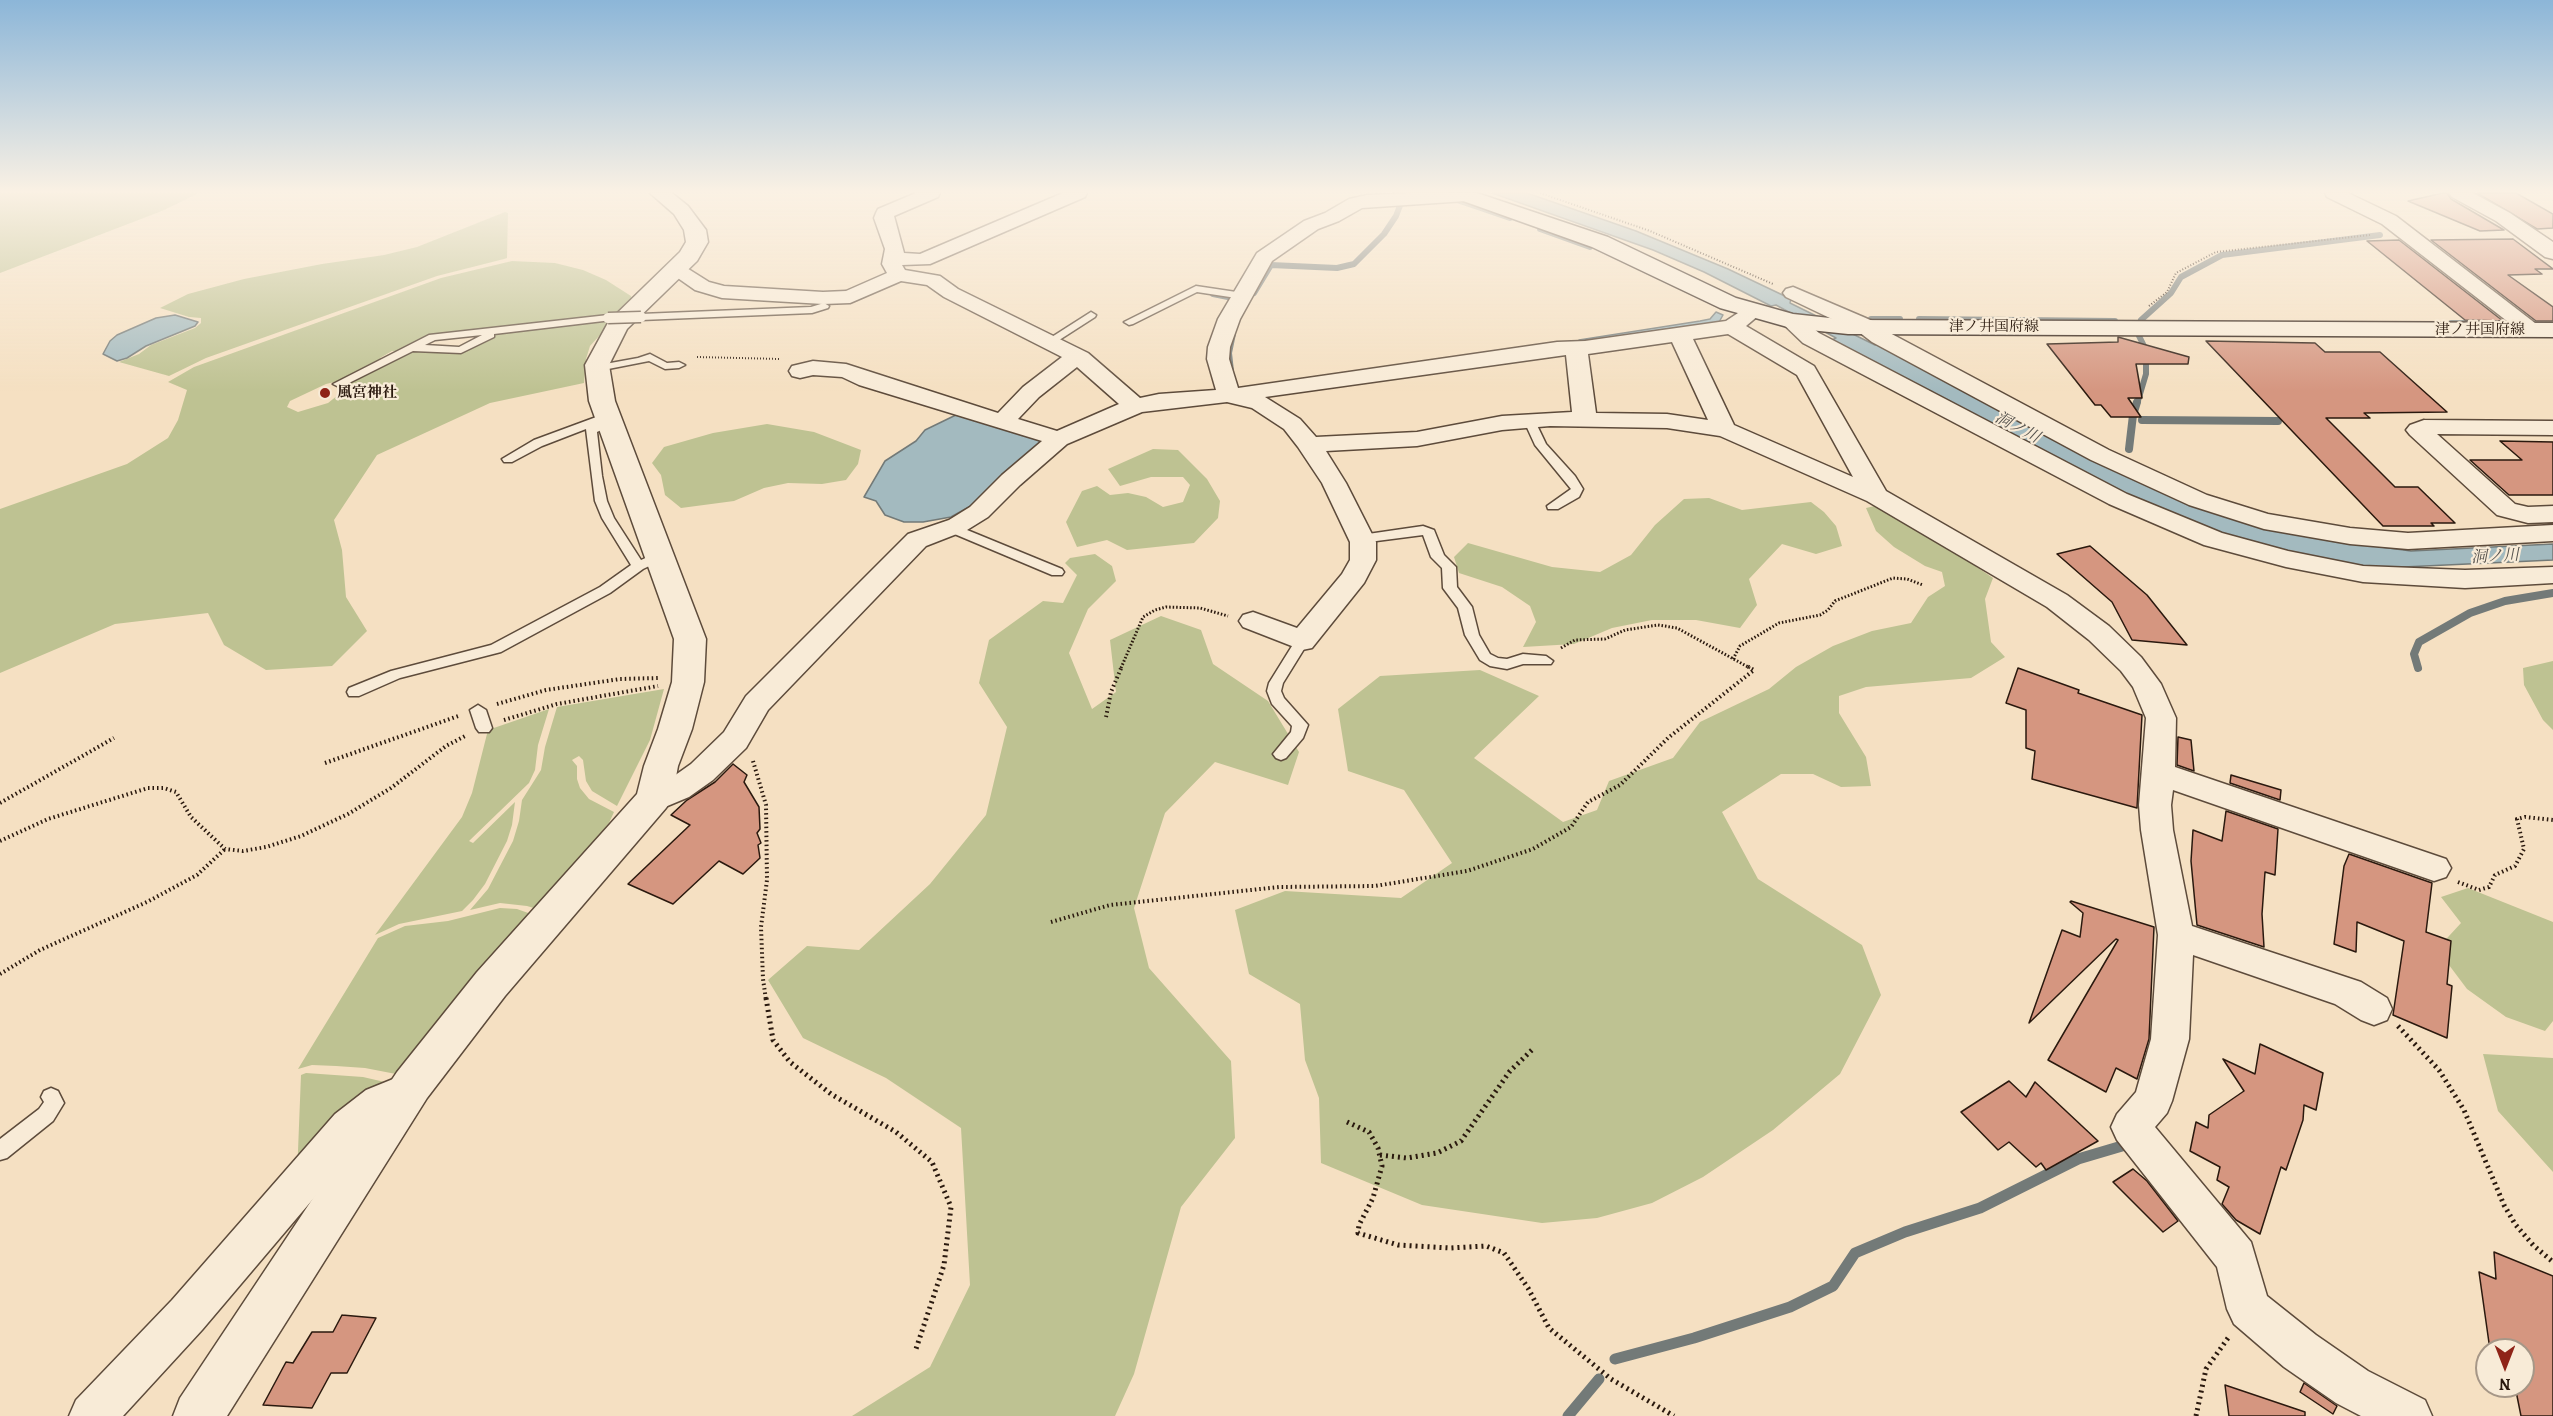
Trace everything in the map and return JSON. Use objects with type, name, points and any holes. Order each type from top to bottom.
[{"type":"street","points":[[654,799],[661,766],[675,729],[688,681],[690,639],[649,561],[602,401],[597,365],[617,326],[686,259]]},
{"type":"street","points":[[895,259],[895,267]]},
{"type":"street","points":[[675,269],[702,286],[722,292],[830,302],[850,297],[895,267],[925,259]]},
{"type":"street","points":[[1229,396],[1221,374],[1218,359],[1219,347],[1229,319],[1263,259]]},
{"type":"street","name":"津ノ井国府線","points":[[1636,259],[1728,303],[1743,319],[1784,319],[1858,327],[2543,330]]},
{"type":"street","points":[[2443,259],[2543,330]]},
{"type":"street","points":[[895,267],[933,280],[951,292],[1076,357],[1135,406]]},
{"type":"street","points":[[1793,293],[2100,455],[2198,500],[2264,521],[2350,536],[2408,541],[2553,532]]},
{"type":"street","points":[[198,1416],[408,1090],[491,984],[654,799],[678,789],[702,772],[731,744],[757,703],[917,540],[979,512],[1011,480],[1059,439],[1135,406],[1159,401],[1229,396],[1557,348],[1576,348],[1680,335],[1743,319],[1806,371]]},
{"type":"street","points":[[1784,319],[1806,371],[1876,496]]},
{"type":"street","points":[[1784,319],[1811,338],[2118,499],[2213,539],[2286,559],[2363,574],[2465,579],[2553,575]]},
{"type":"street","points":[[1680,335],[1718,418],[1726,430]]},
{"type":"street","points":[[1576,348],[1585,419]]},
{"type":"street","points":[[1003,421],[1031,393],[1076,357]]},
{"type":"street","points":[[806,370],[846,371],[867,380],[1059,439]]},
{"type":"street","points":[[1229,396],[1260,403],[1292,424],[1310,446],[1334,483],[1361,538],[1363,560],[1354,577],[1302,641],[1252,621]]},
{"type":"street","points":[[1310,446],[1417,439],[1502,423],[1530,421],[1585,419],[1667,421],[1726,430],[1876,496],[2057,601],[2099,633],[2123,656],[2146,684],[2161,718],[2155,805],[2157,830],[2176,935],[2170,1039],[2153,1101],[2131,1127],[2236,1257],[2249,1309],[2300,1351],[2352,1387],[2409,1416]]},
{"type":"street","points":[[2553,428],[2424,427],[2418,430],[2506,510],[2528,515],[2553,514]]},
{"type":"street","points":[[2159,773],[2434,868]]},
{"type":"street","points":[[2176,935],[2348,993],[2374,1009]]},
{"type":"street","points":[[92,1416],[187,1315],[349,1127],[380,1102],[408,1090]]},
{"type":"lane","points":[[1129,322],[1196,289],[1242,296]]},
{"type":"lane","points":[[339,384],[412,348],[461,350],[498,331],[608,318],[812,310],[830,302]]},
{"type":"lane","points":[[1049,342],[1091,315]]},
{"type":"lane","points":[[598,368],[655,357],[656,362],[664,366],[679,365]]},
{"type":"lane","points":[[508,459],[538,443],[609,420]]},
{"type":"lane","points":[[354,692],[396,674],[496,649],[605,590],[649,561],[608,518],[601,501],[591,430],[609,420]]},
{"type":"lane","points":[[1530,421],[1541,445],[1571,478],[1577,489],[1575,494],[1553,506]]},
{"type":"lane","points":[[950,527],[1057,572]]},
{"type":"lane","points":[[1361,538],[1424,530],[1429,533],[1438,557],[1449,567],[1450,588],[1465,607],[1472,635],[1485,657],[1495,663],[1507,664],[1523,659],[1546,661]]},
{"type":"lane","points":[[1281,754],[1298,734],[1300,725],[1277,700],[1274,691],[1275,683],[1302,641]]},
{"type":"lane","points":[[478,710],[484,728]]},
{"type":"lane","points":[[0,1150],[46,1115],[54,1103],[51,1096]]},
{"type":"path","points":[[1715,259],[1793,293]]},
{"type":"path","points":[[2140,327],[2134,319],[2167,292],[2176,273],[2203,259]]},
{"type":"path","points":[[655,357],[656,355],[732,360],[802,359],[813,362],[806,370]]},
{"type":"path","points":[[1733,659],[1740,646],[1779,623],[1820,615],[1828,610],[1835,601],[1893,578],[1907,579],[1923,585]]},
{"type":"path","points":[[1106,717],[1111,692],[1143,617],[1155,610],[1166,608],[1200,608],[1252,621]]},
{"type":"path","points":[[1051,922],[1121,904],[1279,888],[1375,886],[1467,871],[1533,849],[1571,827],[1588,802],[1620,785],[1668,738],[1754,670],[1677,628],[1658,625],[1625,630],[1605,639],[1575,640],[1567,643],[1546,661]]},
{"type":"path","points":[[326,763],[478,710],[546,690],[609,680],[650,678],[688,681]]},
{"type":"path","points":[[0,841],[48,819],[148,788],[164,788],[176,792],[191,817],[225,849],[243,851],[266,847],[301,836],[348,813],[391,788],[446,746],[484,728],[557,704],[688,681]]},
{"type":"path","points":[[0,803],[114,738]]},
{"type":"path","points":[[731,744],[752,759],[766,805],[766,880],[761,937],[763,979],[773,1040],[790,1062],[831,1094],[896,1132],[932,1162],[951,1207],[944,1265],[916,1349]]},
{"type":"path","points":[[2434,868],[2459,883],[2479,890],[2489,887],[2495,874],[2515,866],[2524,849],[2517,819],[2525,817],[2553,820]]},
{"type":"path","points":[[0,974],[40,950],[147,902],[197,875],[225,849]]},
{"type":"path","points":[[2374,1009],[2388,1017],[2409,1036],[2439,1070],[2464,1110],[2504,1205],[2515,1224],[2533,1245],[2553,1262]]},
{"type":"path","points":[[1380,1155],[1407,1158],[1437,1153],[1461,1141],[1510,1071],[1534,1048]]},
{"type":"path","points":[[1347,1122],[1369,1132],[1378,1148],[1382,1166],[1374,1198],[1359,1225],[1358,1233],[1398,1245],[1450,1248],[1486,1246],[1504,1253],[1528,1288],[1549,1328],[1611,1379],[1674,1416]]},
{"type":"path","points":[[2196,1416],[2206,1369],[2249,1309]]},
{"type":"green space","points":[[0,259],[36,259],[0,273]]},
{"type":"green space","points":[[356,259],[503,259],[437,276],[206,358],[169,376],[119,362],[139,354],[151,345],[195,328],[201,323],[201,318],[189,317],[160,308],[188,294],[244,279]]},
{"type":"green space","points":[[512,261],[555,263],[583,270],[606,280],[631,296],[632,300],[617,315],[434,335],[399,352],[392,351],[380,358],[385,359],[343,380],[326,384],[290,401],[287,407],[298,412],[328,403],[347,388],[348,381],[411,349],[460,352],[500,332],[613,321],[590,346],[586,359],[584,383],[490,403],[377,455],[334,520],[342,550],[346,597],[367,631],[332,666],[266,670],[224,645],[208,613],[115,624],[0,673],[0,509],[127,464],[168,438],[178,420],[187,390],[168,382],[194,367],[441,278]]},
{"type":"green space","points":[[767,424],[814,432],[861,450],[858,464],[846,480],[822,484],[788,483],[764,488],[734,501],[681,508],[665,495],[661,475],[652,463],[664,447],[713,433]]},
{"type":"green space","points":[[1153,449],[1178,450],[1207,479],[1220,501],[1218,518],[1194,543],[1127,550],[1107,540],[1077,547],[1066,522],[1082,491],[1097,486],[1110,495],[1128,493],[1146,497],[1163,507],[1183,502],[1190,485],[1183,477],[1151,477],[1120,486],[1108,469]]},
{"type":"green space","points":[[1709,498],[1742,510],[1811,502],[1836,526],[1842,546],[1816,554],[1782,544],[1749,579],[1757,605],[1740,628],[1696,620],[1652,620],[1612,628],[1574,644],[1523,647],[1536,622],[1530,606],[1502,587],[1459,573],[1454,557],[1468,543],[1552,567],[1600,572],[1631,555],[1655,525],[1684,499]]},
{"type":"green space","points":[[1879,505],[1931,536],[1993,578],[1985,599],[1991,642],[2005,657],[1971,678],[1866,687],[1839,696],[1839,713],[1866,757],[1871,786],[1841,787],[1813,774],[1781,774],[1722,812],[1758,879],[1862,945],[1881,995],[1840,1074],[1773,1130],[1703,1177],[1652,1203],[1597,1218],[1542,1223],[1422,1205],[1321,1163],[1319,1098],[1305,1060],[1300,1004],[1249,974],[1235,910],[1285,891],[1401,898],[1452,863],[1404,790],[1348,771],[1338,709],[1380,676],[1480,670],[1539,696],[1474,758],[1563,822],[1597,810],[1609,781],[1673,758],[1700,722],[1769,689],[1796,667],[1833,646],[1872,631],[1911,623],[1928,597],[1945,586],[1942,572],[1925,566],[1894,547],[1876,531],[1866,508]]},
{"type":"green space","points":[[1095,554],[1112,566],[1116,581],[1088,609],[1069,653],[1092,709],[1116,692],[1110,640],[1161,616],[1201,630],[1213,664],[1268,701],[1299,752],[1288,785],[1215,762],[1165,813],[1134,908],[1149,968],[1231,1061],[1235,1138],[1181,1207],[1134,1374],[1115,1416],[852,1416],[930,1367],[970,1285],[961,1128],[886,1078],[803,1038],[768,980],[807,946],[859,950],[930,884],[986,815],[1007,727],[979,683],[989,640],[1043,601],[1063,603],[1077,575],[1065,563],[1070,558]]},
{"type":"green space","points":[[2553,661],[2553,730],[2543,720],[2524,685],[2523,668]]},
{"type":"green space","points":[[664,689],[650,740],[617,806],[592,791],[586,781],[583,760],[579,756],[572,760],[577,766],[580,788],[589,799],[614,812],[609,823],[537,909],[500,903],[470,910],[488,889],[513,841],[522,800],[541,770],[557,707]]},
{"type":"green space","points":[[549,709],[538,745],[535,770],[529,783],[469,841],[473,843],[515,802],[507,841],[485,884],[473,900],[462,911],[399,924],[375,935],[462,817],[472,793],[488,730]]},
{"type":"green space","points":[[2468,888],[2553,922],[2553,1021],[2545,1031],[2506,1017],[2467,989],[2437,949],[2461,923],[2441,897]]},
{"type":"green space","points":[[500,908],[517,909],[531,914],[477,971],[396,1074],[365,1068],[336,1066],[312,1065],[298,1069],[378,938],[405,926],[448,921]]},
{"type":"green space","points":[[2483,1054],[2553,1058],[2553,1172],[2498,1111]]},
{"type":"green space","points":[[306,1073],[363,1077],[389,1083],[297,1176],[301,1075]]},
{"type":"water","name":"洞ノ川","points":[[1674,259],[1704,259],[1791,299],[1790,303],[1875,345],[1880,343],[2110,467],[2344,542],[2411,551],[2553,544],[2553,560],[2382,568],[2320,560],[2200,528],[2144,505],[1832,340],[1836,338],[1776,305],[1771,306]]},
{"type":"water","points":[[1716,312],[1723,315],[1718,324],[1579,340],[1710,319]]},
{"type":"water","points":[[175,315],[198,322],[195,326],[146,346],[127,358],[117,361],[103,354],[110,341],[117,335],[156,318]]},
{"type":"water","points":[[960,413],[1052,442],[976,503],[951,517],[923,522],[904,522],[885,515],[876,501],[864,497],[885,461],[916,441],[925,430]]},
{"type":"building","points":[[2389,259],[2423,259],[2503,321],[2465,320]]},
{"type":"building","points":[[2456,259],[2540,259],[2553,269],[2535,269],[2542,274],[2508,275],[2553,307],[2553,321],[2536,321]]},
{"type":"building","points":[[2118,337],[2189,357],[2188,364],[2136,364],[2142,398],[2128,398],[2141,417],[2111,417],[2101,405],[2095,405],[2047,344],[2118,342]]},
{"type":"building","points":[[2206,341],[2315,343],[2325,352],[2380,352],[2447,412],[2364,413],[2370,418],[2326,418],[2395,487],[2418,487],[2455,523],[2431,523],[2434,526],[2383,526]]},
{"type":"building","points":[[2500,441],[2553,442],[2553,495],[2509,495],[2470,460],[2522,460]]},
{"type":"building","points":[[2090,546],[2147,595],[2187,645],[2132,640],[2112,602],[2057,554]]},
{"type":"building","points":[[2018,668],[2079,690],[2078,693],[2142,715],[2137,808],[2032,779],[2035,751],[2026,748],[2026,710],[2006,703]]},
{"type":"building","points":[[2178,737],[2191,740],[2194,771],[2177,765]]},
{"type":"building","points":[[733,764],[747,775],[744,782],[759,807],[760,829],[757,833],[761,843],[758,845],[760,858],[743,874],[719,861],[673,904],[628,884],[690,825],[671,815],[687,800],[715,782]]},
{"type":"building","points":[[2231,775],[2281,790],[2280,800],[2230,783]]},
{"type":"building","points":[[2226,811],[2278,829],[2275,875],[2265,872],[2262,914],[2264,947],[2197,925],[2191,861],[2193,830],[2222,841]]},
{"type":"building","points":[[2349,854],[2432,883],[2426,932],[2451,941],[2447,984],[2452,986],[2447,1038],[2393,1015],[2404,941],[2357,922],[2356,952],[2334,944],[2344,866]]},
{"type":"building","points":[[2071,901],[2154,927],[2149,1039],[2137,1079],[2116,1068],[2106,1092],[2048,1060],[2118,940],[2116,939],[2029,1023],[2062,930],[2080,937],[2083,913]]},
{"type":"building","points":[[2260,1044],[2323,1073],[2316,1110],[2304,1105],[2303,1120],[2286,1170],[2281,1167],[2260,1234],[2236,1220],[2222,1204],[2229,1187],[2217,1180],[2220,1167],[2190,1151],[2196,1122],[2208,1128],[2209,1115],[2244,1091],[2223,1059],[2255,1074]]},
{"type":"building","points":[[2009,1081],[2026,1097],[2035,1082],[2098,1141],[2046,1170],[2041,1163],[2036,1167],[2009,1142],[1998,1150],[1961,1112]]},
{"type":"building","points":[[2133,1169],[2147,1181],[2178,1221],[2163,1232],[2113,1182]]},
{"type":"building","points":[[2494,1252],[2553,1276],[2553,1416],[2521,1416],[2517,1398],[2535,1398],[2535,1338],[2488,1338],[2479,1272],[2496,1279]]},
{"type":"building","points":[[342,1315],[376,1318],[347,1373],[331,1373],[312,1408],[263,1405],[286,1362],[293,1363],[312,1332],[333,1332]]},
{"type":"building","points":[[2304,1383],[2337,1406],[2333,1414],[2300,1392]]},
{"type":"building","points":[[2225,1385],[2305,1412],[2305,1416],[2229,1416]]},
{"type":"waterway","points":[[1254,293],[1271,265],[1337,268],[1354,264],[1359,259]]},
{"type":"waterway","points":[[2141,320],[2171,293],[2181,277],[2214,259]]},
{"type":"waterway","points":[[1213,294],[1233,298]]},
{"type":"waterway","points":[[1871,319],[1900,319]]},
{"type":"waterway","points":[[1919,319],[2115,321]]},
{"type":"waterway","points":[[2451,323],[2477,323]]},
{"type":"waterway","points":[[1231,371],[1229,353],[1233,334]]},
{"type":"waterway","points":[[2137,404],[2146,374],[2146,350],[2139,336]]},
{"type":"waterway","points":[[2129,449],[2137,402]]},
{"type":"waterway","points":[[2142,420],[2278,421]]},
{"type":"waterway","points":[[2418,668],[2414,654],[2419,642],[2470,613],[2505,601],[2553,593]]},
{"type":"waterway","points":[[1615,1359],[1694,1338],[1790,1307],[1833,1286],[1855,1253],[1905,1232],[1980,1208],[2078,1159],[2122,1146]]},
{"type":"waterway","points":[[1568,1416],[1599,1379]]},
{"type":"place","name":"風宮神社","points":[[325,393]]}]
